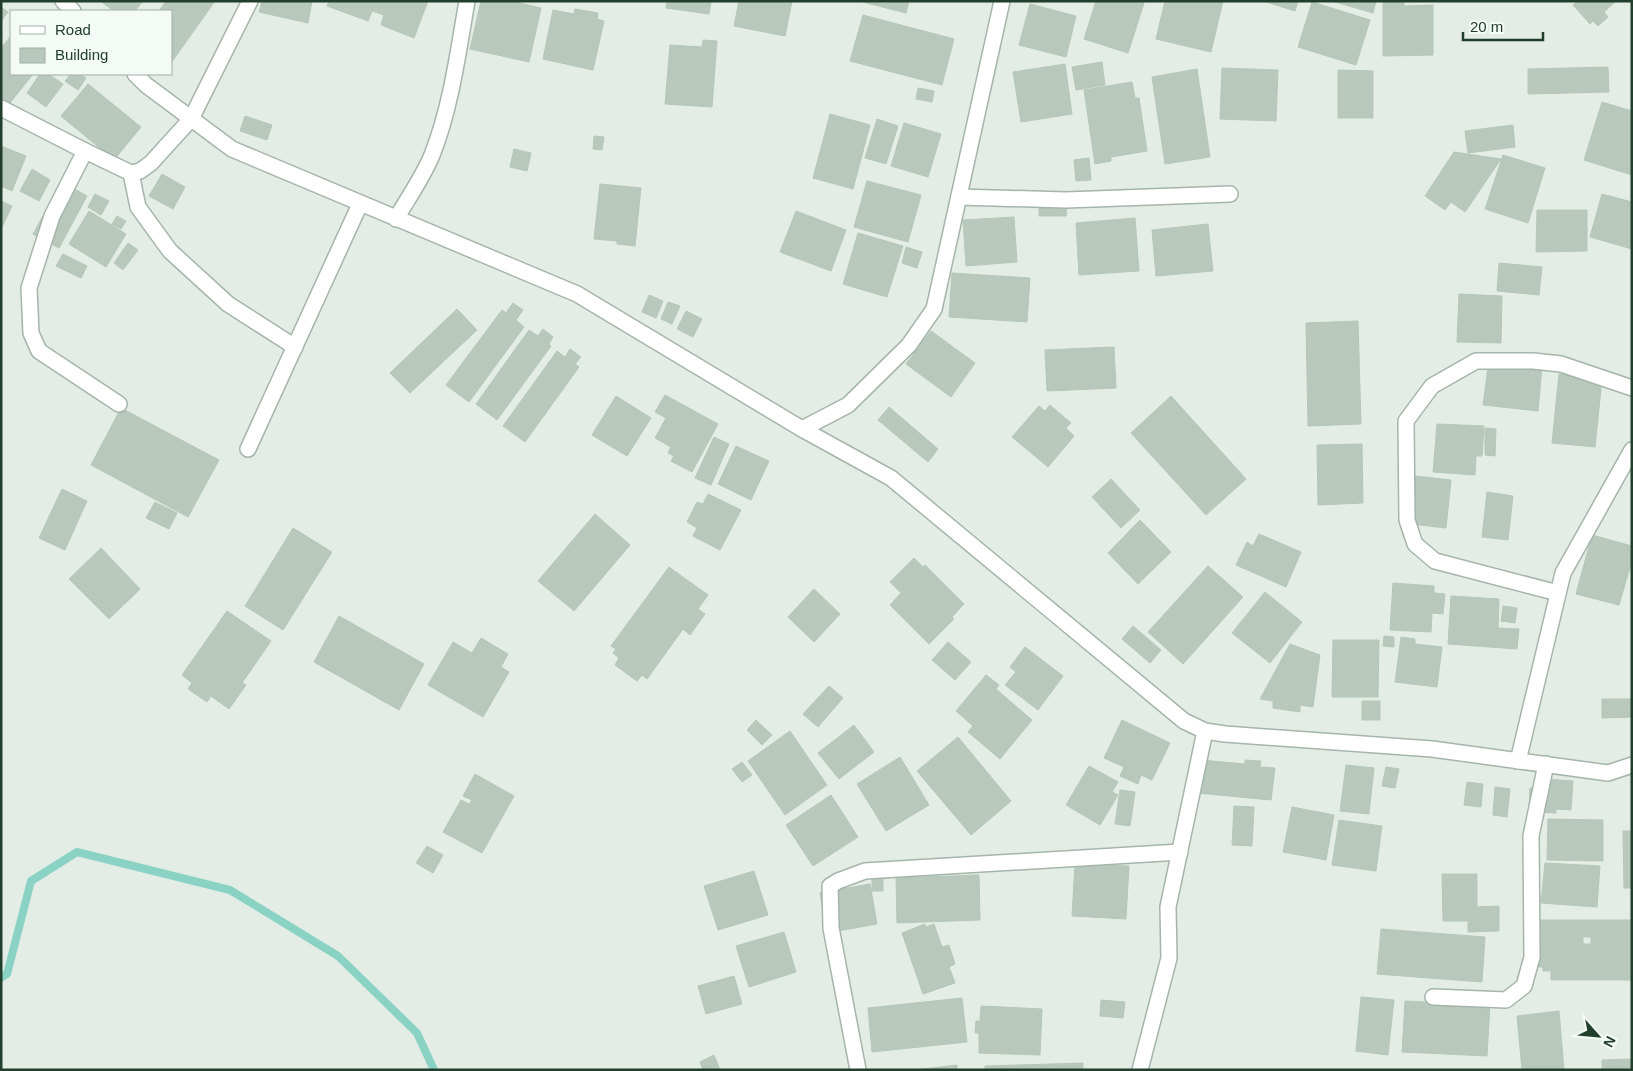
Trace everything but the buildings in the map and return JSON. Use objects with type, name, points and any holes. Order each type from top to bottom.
[{"type":"street","points":[[63,1],[72,10]]},
{"type":"street","points":[[1,108],[131,173],[140,171],[151,163],[191,119],[250,1]]},
{"type":"street","points":[[396,219],[431,157],[440,132],[452,83],[467,1]]},
{"type":"street","points":[[802,429],[848,405],[910,345],[934,309],[1002,1]]},
{"type":"street","points":[[136,75],[146,85],[232,149],[577,294],[802,429],[891,478],[1184,721],[1205,731],[1432,749],[1608,773],[1632,765]]},
{"type":"street","points":[[85,151],[52,216],[29,288],[31,333],[39,351],[119,404]]},
{"type":"street","points":[[131,173],[138,207],[170,251],[228,304],[295,347]]},
{"type":"street","points":[[959,197],[1066,200],[1230,194]]},
{"type":"street","points":[[248,449],[360,204]]},
{"type":"street","points":[[1558,593],[1435,561],[1415,544],[1407,520],[1406,422],[1432,386],[1476,361],[1533,361],[1561,364],[1632,388]]},
{"type":"street","points":[[1518,761],[1563,573],[1632,450]]},
{"type":"street","points":[[1140,1070],[1168,958],[1168,907],[1205,731]]},
{"type":"street","points":[[1433,997],[1506,1000],[1524,986],[1532,957],[1531,836],[1546,764]]},
{"type":"street","points":[[858,1070],[831,928],[830,886],[865,871],[1180,852]]},
{"type":"waterway","points":[[1,978],[7,974],[31,881],[77,852],[230,890],[338,956],[417,1033],[434,1070]]}]
